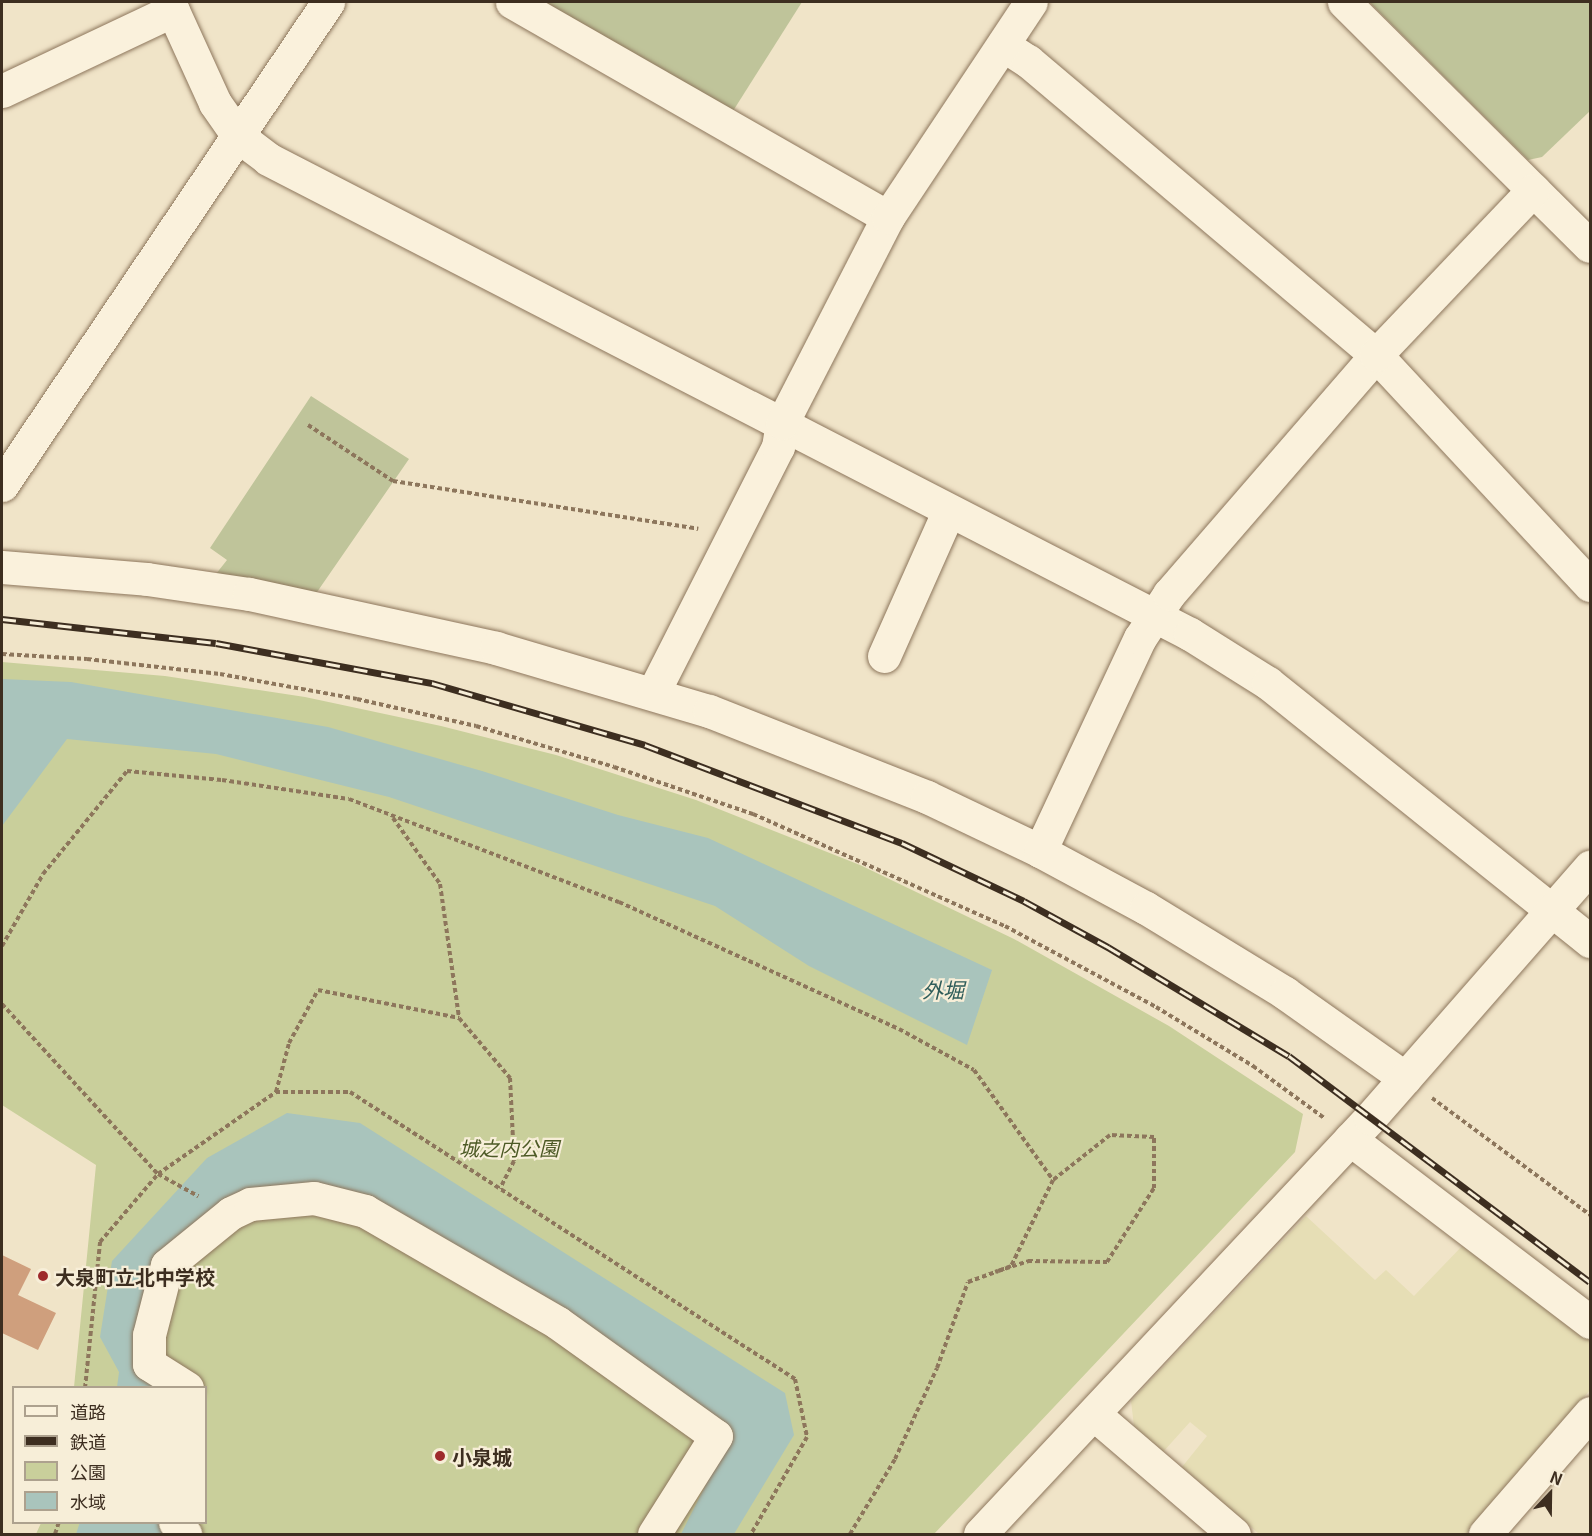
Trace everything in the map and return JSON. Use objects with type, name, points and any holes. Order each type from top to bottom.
[{"type":"street","points":[[2,485],[328,2]]},
{"type":"street","points":[[512,2],[888,217]]},
{"type":"street","points":[[653,693],[778,447],[782,423],[888,217],[1031,2]]},
{"type":"street","points":[[1344,2],[1590,246]]},
{"type":"street","points":[[2,91],[171,6],[215,103],[238,136],[268,159],[1221,652],[1268,683],[1590,941]]},
{"type":"street","points":[[1003,45],[1028,60],[1376,355],[1590,585]]},
{"type":"street","points":[[1040,851],[1153,615],[1376,355],[1533,190]]},
{"type":"street","points":[[884,656],[948,512]]},
{"type":"street","points":[[2,567],[147,579],[249,594],[496,648],[653,693],[820,753],[1040,851],[1146,908],[1285,993],[1404,1078]]},
{"type":"street","points":[[980,1534],[1095,1415],[1341,1132],[1404,1078],[1590,867]]},
{"type":"street","points":[[1341,1132],[1590,1322]]},
{"type":"street","points":[[184,1386],[149,1364],[149,1335],[167,1265],[231,1213],[250,1204],[314,1198],[365,1211],[558,1323],[716,1436],[654,1534]]},
{"type":"street","points":[[1485,1534],[1590,1413]]},
{"type":"street","points":[[1095,1415],[1234,1534]]},
{"type":"path","points":[[308,425],[393,481],[695,528],[730,540]]},
{"type":"path","points":[[2,654],[87,659],[220,674],[357,699],[487,730],[753,814],[1005,926],[1156,1007],[1253,1066],[1341,1132]]},
{"type":"path","points":[[2,945],[43,874],[127,771],[222,780],[349,799],[619,902],[899,1029],[974,1070],[1053,1180]]},
{"type":"path","points":[[393,817],[440,884],[459,1018],[510,1078],[514,1161],[500,1189]]},
{"type":"path","points":[[276,1092],[289,1043],[318,990],[459,1018]]},
{"type":"path","points":[[2,1004],[158,1174],[231,1213]]},
{"type":"path","points":[[1404,1078],[1590,1215]]},
{"type":"path","points":[[850,1534],[904,1439],[937,1368],[968,1282],[997,1272],[1028,1261],[1107,1262],[1154,1188],[1154,1137],[1110,1135],[1053,1180],[1011,1266],[997,1272]]},
{"type":"shaded area","points":[[1306,1216],[1375,1280],[1386,1270],[1414,1296],[1466,1242],[1590,1337],[1590,1390],[1466,1534],[1259,1534],[1182,1467],[1207,1436],[1190,1422],[1163,1452],[1134,1426],[1131,1401]]},
{"type":"green space","points":[[545,2],[802,2],[733,111]]},
{"type":"green space","points":[[1369,2],[1590,2],[1590,111],[1542,157],[1528,160]]},
{"type":"green space","points":[[311,396],[409,459],[315,595],[212,579],[227,560],[210,548]]},
{"type":"green space","name":"城之内公園","points":[[2,662],[165,676],[305,697],[441,726],[556,755],[696,800],[860,865],[1014,939],[1169,1026],[1303,1114],[1295,1152],[934,1534],[36,1534],[41,1524],[207,1524],[207,1386],[74,1386],[96,1165],[2,1105]]},
{"type":"water","name":"外堀","points":[[2,679],[71,682],[328,727],[482,771],[618,815],[708,838],[992,970],[967,1045],[809,966],[715,906],[389,797],[216,754],[67,739],[2,826]]},
{"type":"water","points":[[287,1113],[360,1123],[785,1393],[794,1435],[734,1534],[681,1534],[733,1431],[566,1313],[368,1195],[311,1184],[158,1258],[168,1386],[117,1386],[119,1372],[100,1337],[112,1261],[207,1158]]},
{"type":"water","points":[[79,1524],[163,1524],[172,1534],[76,1534]]},
{"type":"building","points":[[2,1255],[31,1269],[18,1295],[56,1313],[38,1350],[2,1333]]},
{"type":"railway","points":[[2,619],[216,643],[432,683],[645,745],[902,843],[1024,901],[1108,947],[1289,1056],[1590,1282]]},
{"type":"place","name":"大泉町立北中学校","points":[[43,1276]]},
{"type":"place","name":"小泉城","points":[[440,1456]]}]
